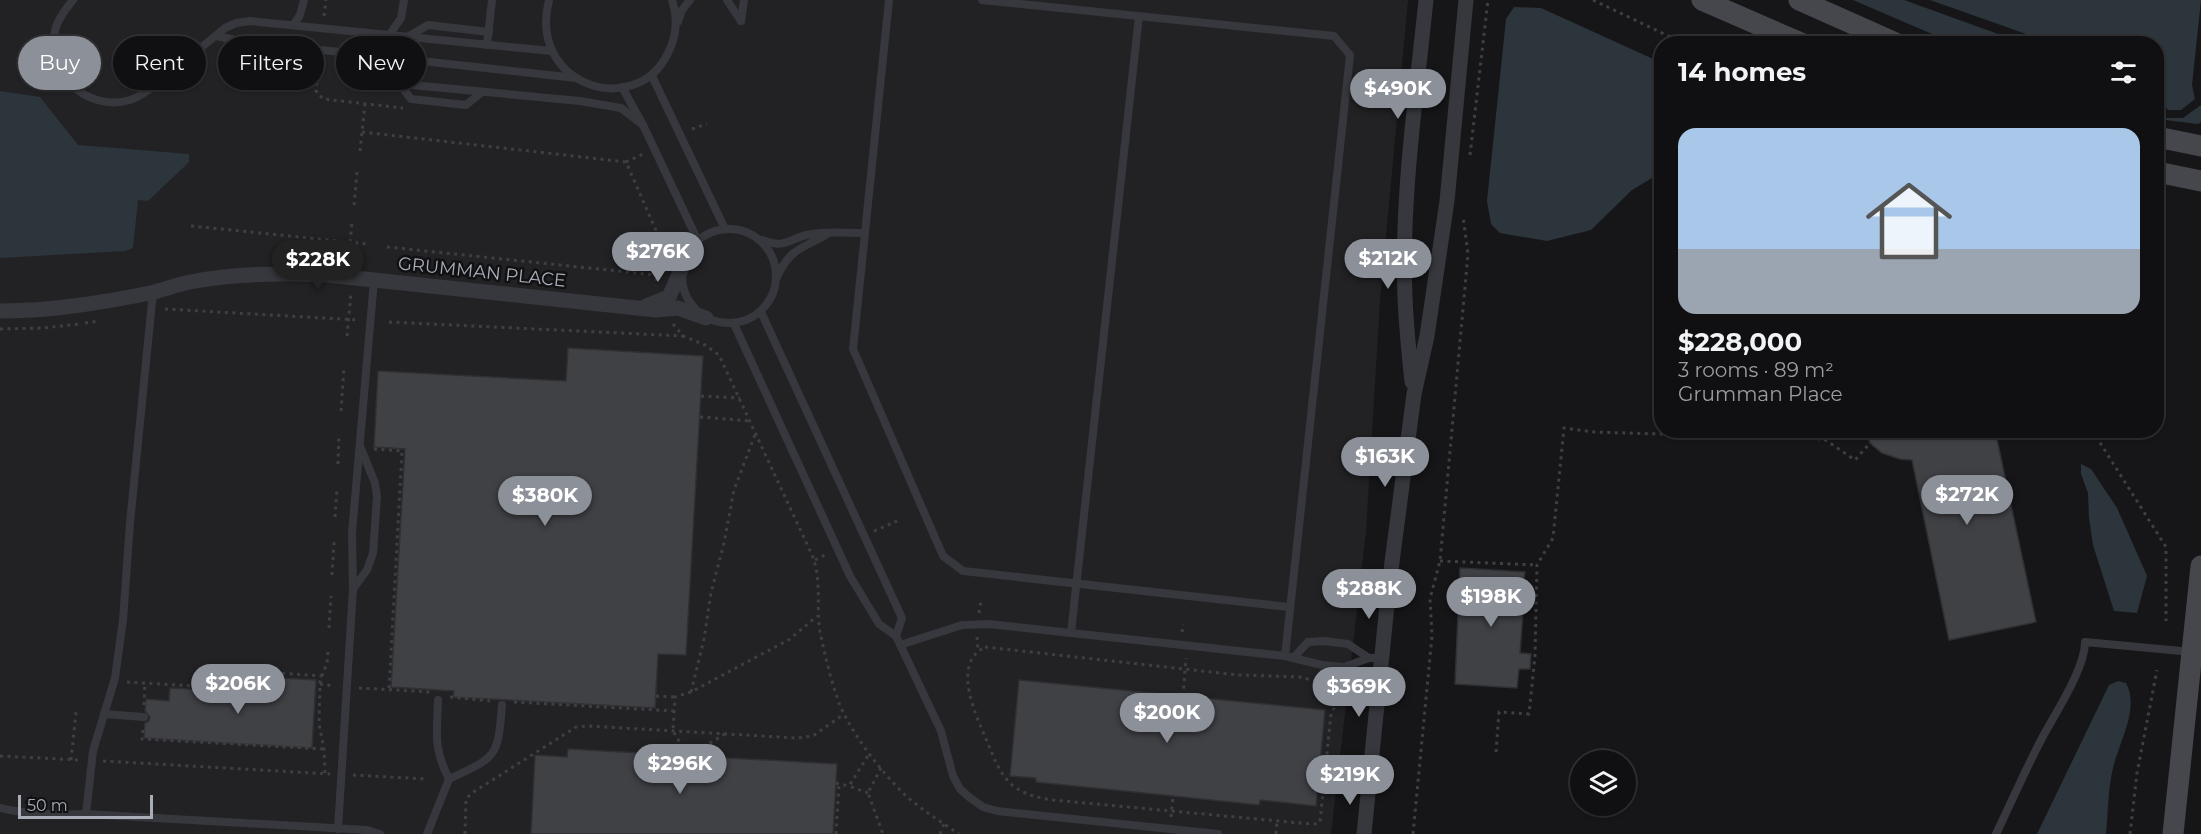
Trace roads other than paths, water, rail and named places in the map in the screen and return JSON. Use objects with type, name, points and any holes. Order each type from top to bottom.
[{"type":"main road","points":[[1702,0],[1778,36]]},
{"type":"main road","points":[[1799,0],[1880,36]]},
{"type":"main road","points":[[2164,138],[2201,146]]},
{"type":"main road","points":[[2164,173],[2201,181]]},
{"type":"main road","points":[[2174,834],[2201,566]]},
{"type":"street","points":[[1414,394],[1405,294],[1406,237],[1408,184],[1426,0]]},
{"type":"street","points":[[1364,834],[1375,658],[1414,394],[1426,336],[1447,201],[1466,0]]},
{"type":"street","name":"GRUMMAN PLACE","points":[[640,308],[669,297],[683,265]]},
{"type":"street","name":"GRUMMAN PLACE","points":[[0,311],[55,309],[153,292],[189,282],[241,275],[280,273],[327,275],[656,310],[678,308],[706,318]]},
{"type":"lane","points":[[73,0],[56,26],[53,39],[56,63],[70,84],[92,99],[119,102],[138,96],[150,89],[225,28],[236,23],[250,21],[294,24],[409,36],[428,25],[489,32]]},
{"type":"lane","points":[[294,24],[300,15],[304,0]]},
{"type":"lane","points":[[390,34],[401,18],[404,0]]},
{"type":"lane","points":[[487,45],[492,0]]},
{"type":"lane","points":[[549,0],[545,15],[546,34],[551,51],[558,62],[576,78]]},
{"type":"lane","points":[[672,0],[676,29]]},
{"type":"lane","points":[[426,61],[576,78],[598,87],[622,87],[652,76],[661,68],[673,44],[682,10],[690,0]]},
{"type":"lane","points":[[728,0],[741,21],[744,0]]},
{"type":"lane","points":[[890,0],[853,350],[943,556],[963,571],[1289,607]]},
{"type":"lane","points":[[982,0],[1334,36],[1350,55],[1285,656]]},
{"type":"lane","points":[[1071,633],[1139,16]]},
{"type":"lane","points":[[216,36],[336,52]]},
{"type":"lane","points":[[426,38],[551,51]]},
{"type":"lane","points":[[652,76],[725,230]]},
{"type":"lane","points":[[426,87],[580,100],[621,108],[643,125]]},
{"type":"lane","points":[[622,87],[643,125],[698,241]]},
{"type":"lane","points":[[404,90],[411,99],[466,105],[482,92]]},
{"type":"lane","points":[[829,234],[795,251],[784,261],[769,302],[761,312],[748,320],[734,324],[720,323],[706,318],[694,308],[686,295],[682,280],[686,256],[706,235],[725,230],[748,233],[775,245],[791,242],[810,234],[865,233]]},
{"type":"lane","points":[[758,239],[768,249],[775,263],[777,278]]},
{"type":"lane","points":[[338,829],[353,589],[352,533],[374,280]]},
{"type":"lane","points":[[86,814],[93,751],[115,678],[123,620],[130,523],[153,292]]},
{"type":"lane","points":[[761,312],[902,618],[896,636]]},
{"type":"lane","points":[[734,324],[850,576],[879,624],[896,636],[941,731],[953,777],[964,793],[983,807],[997,811],[1218,834]]},
{"type":"lane","points":[[353,589],[367,570],[373,553],[377,498],[375,483],[359,443]]},
{"type":"lane","points":[[900,645],[962,625],[989,624],[1294,657],[1322,665],[1344,667],[1375,658]]},
{"type":"lane","points":[[1294,657],[1308,642],[1324,641],[1348,644],[1375,658]]},
{"type":"lane","points":[[1996,834],[2038,745],[2079,669],[2085,642],[2192,652]]},
{"type":"lane","points":[[438,700],[436,743],[439,757],[449,779]]},
{"type":"lane","points":[[427,834],[449,779],[489,758],[498,747],[502,705]]},
{"type":"lane","points":[[104,714],[144,717]]},
{"type":"lane","points":[[0,808],[16,812],[367,830],[380,834]]}]
